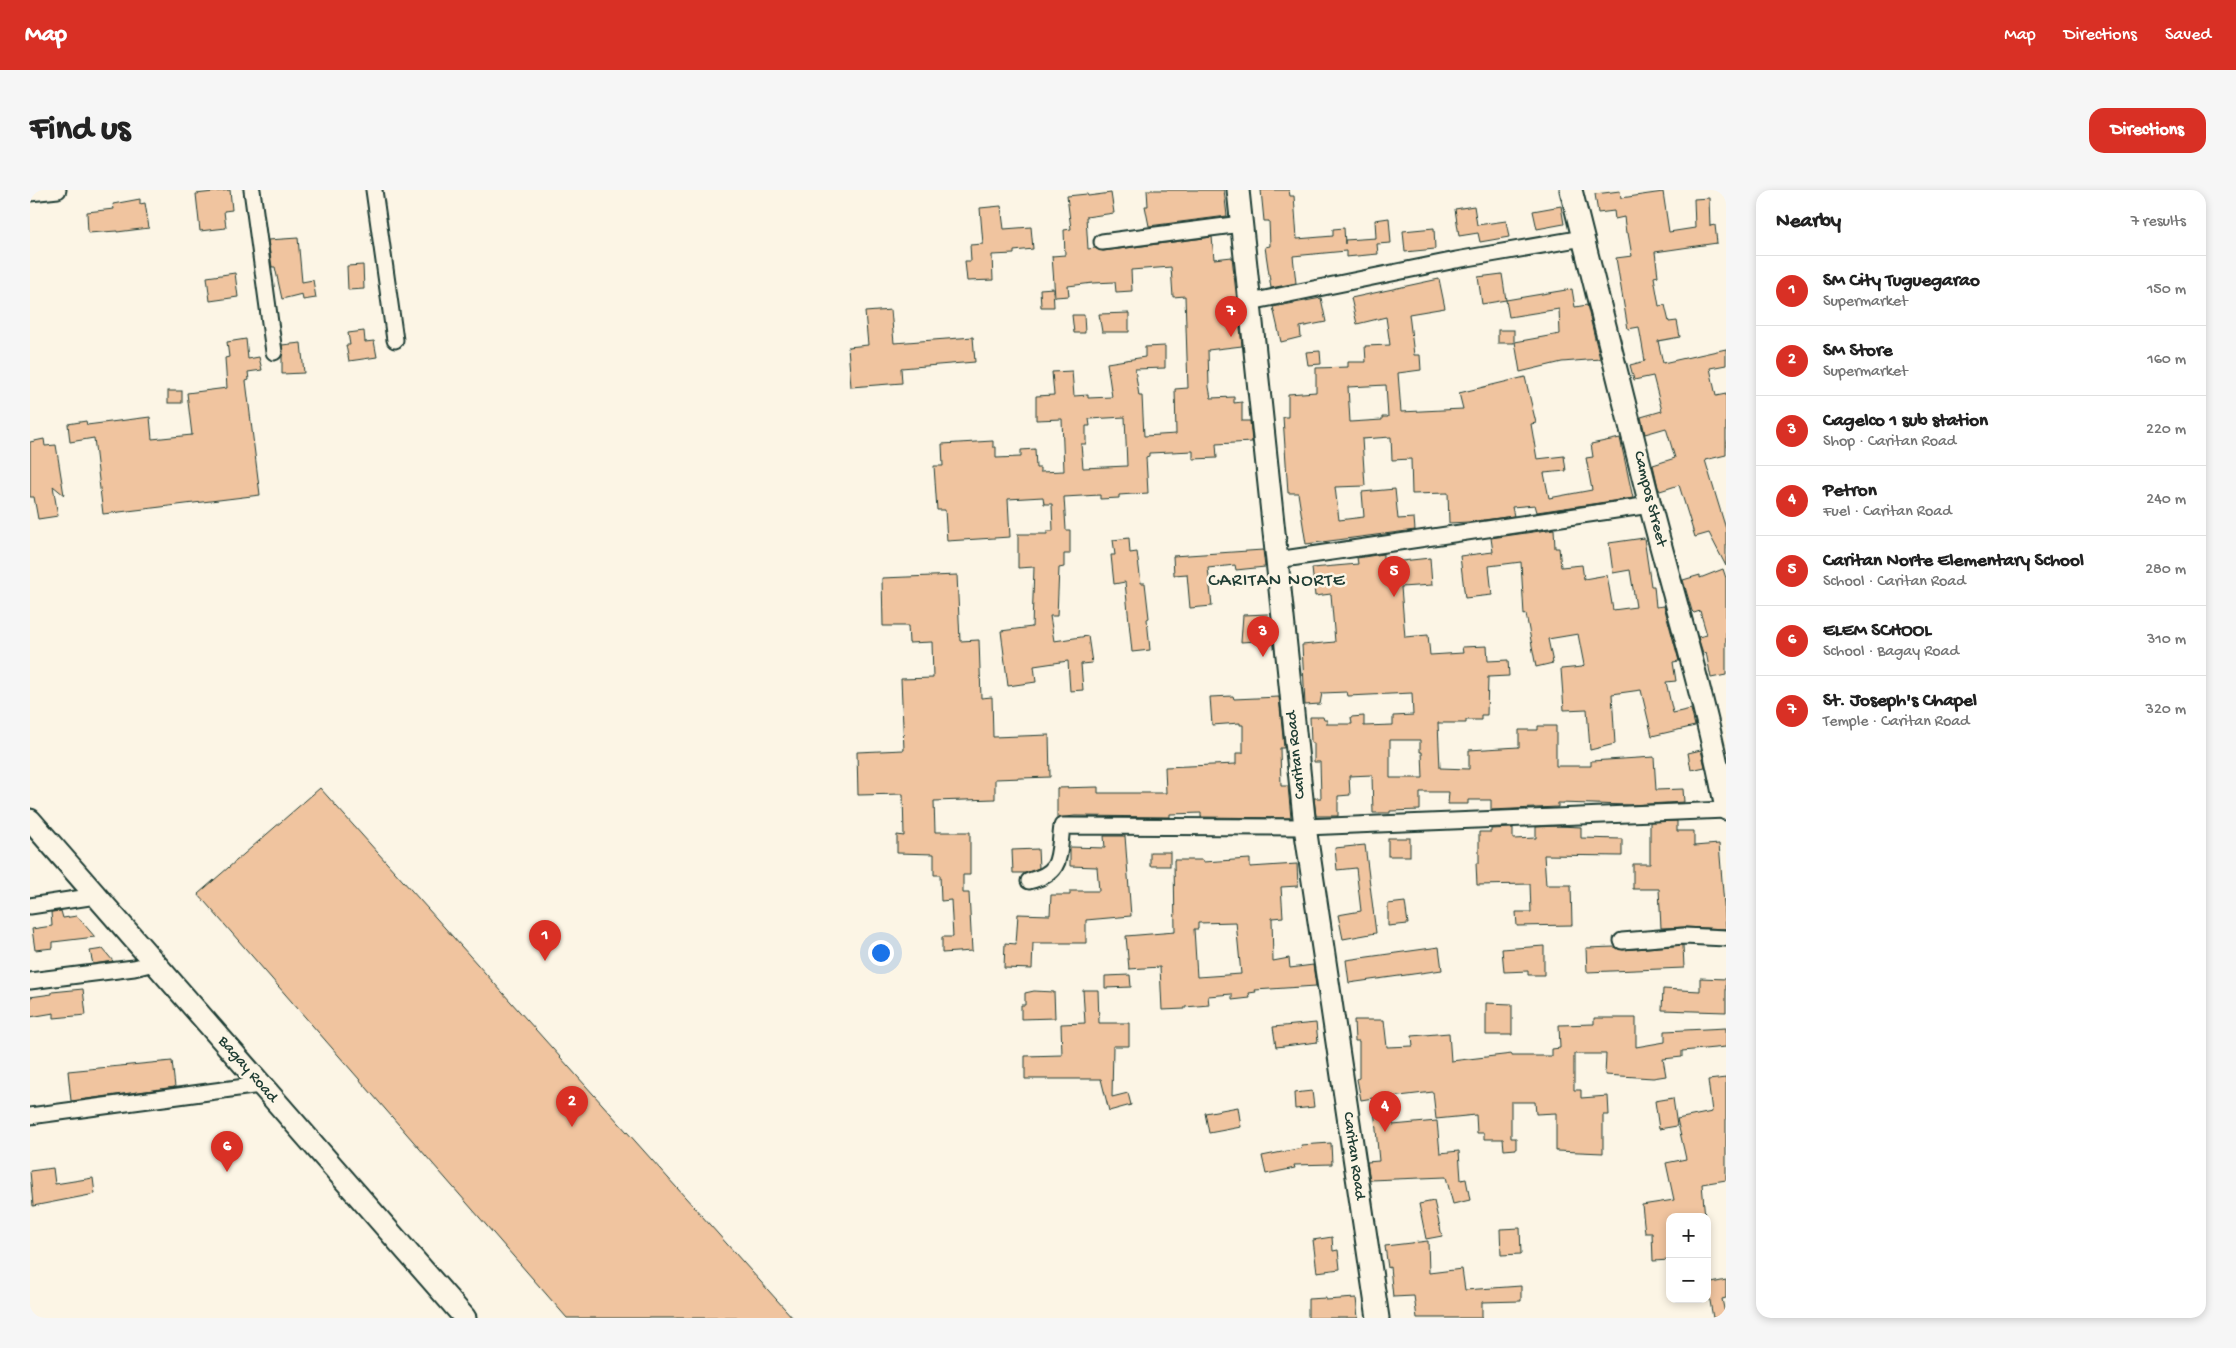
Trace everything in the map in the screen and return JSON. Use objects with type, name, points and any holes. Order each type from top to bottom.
[{"type":"street","points":[[30,193],[58,190]]},
{"type":"street","points":[[252,190],[274,352]]},
{"type":"street","points":[[374,190],[395,340]]},
{"type":"street","name":"Caritan Road","points":[[1238,190],[1305,827],[1378,1318]]},
{"type":"street","name":"Campos Street","points":[[1571,190],[1650,505],[1706,715],[1726,810]]},
{"type":"street","points":[[1102,242],[1241,224]]},
{"type":"street","points":[[1250,302],[1456,260],[1583,238]]},
{"type":"street","points":[[1276,560],[1650,505]]},
{"type":"street","points":[[1029,881],[1042,878],[1051,873],[1057,862],[1062,826],[1305,827],[1726,810]]},
{"type":"street","name":"Bagay Road","points":[[30,820],[465,1318]]},
{"type":"street","points":[[30,906],[96,896]]},
{"type":"street","points":[[1622,941],[1684,936],[1726,938]]},
{"type":"street","points":[[30,981],[134,968],[154,963]]},
{"type":"street","points":[[30,1116],[260,1085]]},
{"type":"building","points":[[230,190],[232,210],[224,211],[226,228],[200,231],[196,194]]},
{"type":"building","points":[[1147,190],[1224,190],[1227,216],[1149,226],[1145,206],[1148,206]]},
{"type":"building","points":[[1261,190],[1289,190],[1290,196],[1294,196],[1297,239],[1333,236],[1333,229],[1344,228],[1345,244],[1345,240],[1376,238],[1375,220],[1389,218],[1391,243],[1377,244],[1378,254],[1346,257],[1346,251],[1293,256],[1296,283],[1271,288],[1265,247],[1270,246],[1269,221],[1264,221]]},
{"type":"building","points":[[1620,191],[1621,198],[1663,192],[1669,232],[1695,228],[1694,199],[1709,198],[1710,226],[1715,225],[1717,243],[1655,252],[1658,276],[1654,277],[1659,306],[1665,305],[1669,322],[1677,321],[1680,337],[1658,341],[1663,363],[1726,349],[1726,365],[1710,368],[1716,396],[1726,394],[1726,455],[1705,460],[1726,529],[1726,566],[1709,533],[1695,537],[1679,485],[1660,491],[1658,487],[1653,465],[1675,458],[1666,428],[1645,434],[1641,417],[1662,411],[1653,376],[1634,380],[1630,365],[1645,361],[1639,327],[1628,329],[1616,258],[1632,256],[1628,233],[1626,233],[1624,217],[1615,219],[1614,211],[1598,213],[1595,194]]},
{"type":"building","points":[[1111,193],[1114,213],[1086,217],[1088,249],[1095,248],[1103,251],[1212,237],[1214,259],[1232,257],[1242,346],[1208,350],[1209,387],[1211,398],[1234,397],[1234,403],[1242,402],[1242,421],[1250,421],[1252,442],[1216,444],[1217,458],[1193,459],[1193,451],[1149,453],[1149,456],[1146,457],[1148,493],[1119,495],[1119,498],[1100,499],[1100,495],[1064,497],[1066,530],[1070,530],[1070,554],[1064,554],[1064,567],[1059,568],[1057,616],[1050,616],[1054,641],[1088,636],[1092,663],[1081,664],[1083,690],[1070,691],[1068,661],[1034,666],[1036,682],[1008,686],[1001,631],[1032,627],[1034,567],[1018,568],[1018,534],[1047,534],[1047,531],[1053,531],[1052,504],[1044,504],[1043,497],[1008,499],[1010,537],[947,541],[945,510],[937,510],[934,466],[943,466],[942,444],[993,441],[993,447],[996,447],[996,458],[1021,457],[1021,450],[1035,449],[1036,468],[1040,468],[1040,472],[1064,471],[1062,419],[1036,420],[1036,396],[1054,395],[1052,372],[1072,371],[1074,396],[1088,395],[1088,398],[1112,397],[1107,363],[1145,357],[1145,347],[1165,346],[1165,368],[1135,369],[1139,396],[1142,396],[1144,436],[1176,434],[1175,389],[1188,388],[1185,296],[1173,297],[1171,267],[1131,270],[1132,291],[1116,292],[1115,282],[1093,283],[1068,286],[1069,296],[1055,297],[1052,256],[1065,255],[1064,230],[1071,229],[1067,196],[1087,194],[1088,196]],"holes":[[[1125,417],[1127,466],[1083,468],[1081,444],[1086,444],[1086,426],[1090,426],[1089,419]]]},
{"type":"building","points":[[140,199],[140,204],[145,203],[149,228],[88,233],[87,212],[114,209],[113,204]]},
{"type":"building","points":[[1001,206],[1004,229],[1031,227],[1033,249],[1014,251],[1014,254],[992,255],[993,280],[967,281],[965,261],[971,261],[970,245],[983,244],[980,208]]},
{"type":"building","points":[[1474,206],[1477,225],[1506,221],[1509,237],[1480,242],[1478,233],[1459,236],[1455,209]]},
{"type":"building","points":[[1561,206],[1564,224],[1537,229],[1533,211]]},
{"type":"building","points":[[1434,228],[1435,249],[1405,252],[1403,231]]},
{"type":"building","points":[[298,238],[302,282],[313,280],[316,298],[303,300],[302,294],[282,299],[275,267],[272,267],[268,240]]},
{"type":"building","points":[[363,265],[364,289],[348,290],[347,266]]},
{"type":"building","points":[[235,273],[238,297],[210,301],[207,277]]},
{"type":"building","points":[[1502,274],[1506,300],[1482,304],[1478,277]]},
{"type":"building","points":[[1439,279],[1445,308],[1409,314],[1414,355],[1420,355],[1421,370],[1398,373],[1401,412],[1463,409],[1459,393],[1525,377],[1536,423],[1531,424],[1537,459],[1564,456],[1566,471],[1544,473],[1549,498],[1592,490],[1586,458],[1593,457],[1591,444],[1620,438],[1633,498],[1537,512],[1535,505],[1512,507],[1514,516],[1449,523],[1448,493],[1412,494],[1411,459],[1392,460],[1391,437],[1362,439],[1365,486],[1335,487],[1339,520],[1364,517],[1362,492],[1395,489],[1398,519],[1414,518],[1415,530],[1306,544],[1298,493],[1288,493],[1283,417],[1288,417],[1288,394],[1316,392],[1316,368],[1348,367],[1348,362],[1366,362],[1365,346],[1390,345],[1386,317],[1357,324],[1351,298]],"holes":[[[1386,385],[1388,417],[1382,417],[1382,420],[1350,422],[1348,387]]]},
{"type":"building","points":[[1053,288],[1054,307],[1041,307],[1040,289]]},
{"type":"building","points":[[1572,289],[1575,307],[1587,305],[1600,359],[1562,362],[1520,372],[1515,342],[1560,334],[1559,309],[1509,317],[1506,300]]},
{"type":"building","points":[[1321,298],[1326,322],[1300,327],[1301,337],[1281,342],[1273,307]]},
{"type":"building","points":[[891,310],[894,343],[973,337],[975,362],[901,368],[902,383],[851,387],[848,347],[868,345],[865,312]]},
{"type":"building","points":[[1129,313],[1129,332],[1102,332],[1099,314]]},
{"type":"building","points":[[1072,315],[1084,315],[1085,333],[1074,333]]},
{"type":"building","points":[[1498,330],[1514,330],[1514,343],[1498,343]]},
{"type":"building","points":[[364,331],[365,342],[374,341],[377,357],[349,361],[346,345],[350,345],[348,333]]},
{"type":"building","points":[[246,339],[248,359],[259,357],[262,370],[248,372],[249,380],[246,381],[260,495],[103,514],[94,438],[70,442],[68,424],[86,421],[87,425],[150,417],[152,439],[192,435],[187,393],[227,388],[225,358],[229,357],[227,342]]},
{"type":"building","points":[[301,343],[304,373],[282,374],[282,345]]},
{"type":"building","points":[[1320,351],[1321,364],[1308,365],[1306,352]]},
{"type":"building","points":[[168,391],[182,391],[182,403],[168,403]]},
{"type":"building","points":[[44,439],[45,446],[56,445],[64,495],[53,486],[58,516],[38,519],[34,497],[30,497],[30,442]]},
{"type":"building","points":[[1554,529],[1555,548],[1559,548],[1561,567],[1582,565],[1584,579],[1607,575],[1613,610],[1636,607],[1630,570],[1613,573],[1609,543],[1644,538],[1651,586],[1654,586],[1656,607],[1664,606],[1679,661],[1673,662],[1676,681],[1666,682],[1673,713],[1691,709],[1695,726],[1652,736],[1641,690],[1612,694],[1615,744],[1590,750],[1587,709],[1564,710],[1561,669],[1582,667],[1584,665],[1578,634],[1548,639],[1553,663],[1536,667],[1526,614],[1524,615],[1521,562],[1489,566],[1492,595],[1465,598],[1460,556],[1493,552],[1491,538]]},
{"type":"building","points":[[1129,538],[1130,553],[1137,552],[1141,583],[1145,583],[1150,650],[1132,652],[1125,582],[1114,584],[1111,555],[1115,555],[1113,540]]},
{"type":"building","points":[[1263,550],[1265,567],[1236,570],[1235,565],[1208,568],[1212,606],[1190,608],[1187,574],[1174,575],[1173,556]]},
{"type":"building","points":[[1383,554],[1383,563],[1430,558],[1432,585],[1401,587],[1405,637],[1428,635],[1430,655],[1463,653],[1462,647],[1487,646],[1488,661],[1508,660],[1509,676],[1488,677],[1487,715],[1481,715],[1481,720],[1466,720],[1466,723],[1438,723],[1440,768],[1469,769],[1469,750],[1519,747],[1519,730],[1538,730],[1538,726],[1556,726],[1556,766],[1591,766],[1591,761],[1654,757],[1656,790],[1683,789],[1684,802],[1629,805],[1558,803],[1558,807],[1491,810],[1491,800],[1468,800],[1468,804],[1448,804],[1449,792],[1420,792],[1420,810],[1373,813],[1372,775],[1349,776],[1350,795],[1338,796],[1338,816],[1316,816],[1314,798],[1321,798],[1320,762],[1314,762],[1314,743],[1311,743],[1310,717],[1323,717],[1324,720],[1327,720],[1327,724],[1352,724],[1351,717],[1364,716],[1364,726],[1393,725],[1393,716],[1413,715],[1412,693],[1348,696],[1347,692],[1322,693],[1320,704],[1305,705],[1302,645],[1335,642],[1331,594],[1315,596],[1312,568],[1358,564],[1357,558]],"holes":[[[1390,740],[1420,740],[1423,778],[1390,778]]]},
{"type":"building","points":[[1723,569],[1726,578],[1726,675],[1711,678],[1706,652],[1703,653],[1698,637],[1707,635],[1700,611],[1694,613],[1692,611],[1683,580],[1700,575],[1700,578]]},
{"type":"building","points":[[957,575],[960,641],[979,640],[981,698],[992,697],[993,737],[1049,735],[1050,777],[995,779],[995,799],[934,801],[935,832],[970,832],[970,875],[963,875],[963,893],[969,893],[972,951],[942,953],[942,937],[953,937],[951,900],[941,901],[940,875],[934,875],[934,854],[897,853],[897,835],[904,836],[903,794],[858,795],[857,752],[904,750],[901,679],[933,678],[932,642],[909,643],[908,626],[883,626],[882,578]]},
{"type":"building","points":[[1268,614],[1268,629],[1272,628],[1273,640],[1241,642],[1243,615]]},
{"type":"building","points":[[1233,696],[1234,699],[1279,697],[1284,748],[1280,748],[1281,786],[1288,786],[1291,818],[1201,817],[1201,813],[1170,814],[1170,817],[1075,816],[1057,818],[1057,788],[1098,787],[1098,793],[1166,793],[1165,767],[1236,764],[1236,753],[1243,753],[1243,725],[1240,725],[1240,723],[1212,725],[1210,697]]},
{"type":"building","points":[[1701,750],[1705,767],[1691,770],[1688,753]]},
{"type":"building","points":[[320,788],[793,1318],[567,1318],[198,894]]},
{"type":"building","points":[[1677,821],[1677,831],[1694,831],[1694,846],[1719,844],[1726,929],[1661,928],[1659,889],[1633,889],[1633,864],[1650,864],[1650,822]]},
{"type":"building","points":[[1536,827],[1581,827],[1581,838],[1622,839],[1622,856],[1544,855],[1546,885],[1571,885],[1572,925],[1517,926],[1516,912],[1531,912],[1530,884],[1477,885],[1476,863],[1479,863],[1479,832],[1491,832],[1491,829],[1513,828],[1513,839],[1536,838]]},
{"type":"building","points":[[1104,836],[1125,836],[1131,916],[1086,920],[1086,943],[1033,943],[1032,969],[1004,968],[1005,943],[1016,944],[1018,914],[1050,915],[1051,895],[1070,895],[1070,891],[1099,891],[1097,867],[1070,866],[1070,847],[1105,848]]},
{"type":"building","points":[[1388,838],[1410,838],[1410,856],[1388,856]]},
{"type":"building","points":[[1365,845],[1376,933],[1343,939],[1338,915],[1361,911],[1356,868],[1337,870],[1335,848]]},
{"type":"building","points":[[1038,849],[1039,868],[1025,873],[1013,873],[1012,850]]},
{"type":"building","points":[[1150,852],[1170,852],[1170,866],[1150,866]]},
{"type":"building","points":[[1250,859],[1250,867],[1297,864],[1298,886],[1281,887],[1283,917],[1272,918],[1273,961],[1289,958],[1290,968],[1313,965],[1316,986],[1255,990],[1256,992],[1249,993],[1250,998],[1232,1000],[1232,994],[1208,996],[1209,1005],[1162,1010],[1160,967],[1129,969],[1126,936],[1175,932],[1174,860],[1203,860],[1203,862]],"holes":[[[1236,922],[1241,974],[1197,977],[1194,929],[1198,929],[1198,923]]]},
{"type":"building","points":[[1405,902],[1408,924],[1388,926],[1388,904]]},
{"type":"building","points":[[61,911],[63,918],[77,916],[95,937],[53,942],[53,948],[35,950],[32,929],[52,926],[51,912]]},
{"type":"building","points":[[1683,945],[1684,968],[1587,972],[1586,948],[1615,947],[1623,950]]},
{"type":"building","points":[[1544,946],[1544,975],[1528,975],[1528,971],[1504,972],[1502,949]]},
{"type":"building","points":[[1439,947],[1442,970],[1349,983],[1346,960]]},
{"type":"building","points":[[103,949],[113,961],[93,964],[90,951]]},
{"type":"building","points":[[1130,975],[1131,987],[1105,988],[1105,976]]},
{"type":"building","points":[[1700,978],[1726,979],[1726,1012],[1662,1010],[1663,989],[1700,991]]},
{"type":"building","points":[[83,989],[86,1015],[54,1018],[54,1013],[30,1017],[30,997],[52,994],[52,992]]},
{"type":"building","points":[[1083,990],[1098,990],[1099,1023],[1129,1023],[1129,1046],[1113,1046],[1112,1097],[1128,1093],[1131,1105],[1109,1111],[1101,1079],[1025,1079],[1025,1056],[1062,1055],[1061,1024],[1085,1023]]},
{"type":"building","points":[[1034,991],[1054,992],[1055,1018],[1021,1019],[1021,1005],[1025,1005],[1025,993]]},
{"type":"building","points":[[1486,1003],[1512,1004],[1512,1035],[1486,1035]]},
{"type":"building","points":[[1594,1018],[1636,1018],[1636,1047],[1665,1042],[1665,1031],[1726,1028],[1726,1047],[1682,1051],[1682,1057],[1663,1059],[1666,1076],[1653,1078],[1605,1075],[1606,1054],[1574,1054],[1574,1090],[1581,1090],[1581,1098],[1608,1096],[1609,1115],[1603,1115],[1603,1153],[1556,1151],[1556,1113],[1536,1114],[1535,1102],[1511,1102],[1511,1138],[1516,1138],[1516,1149],[1504,1150],[1503,1139],[1484,1139],[1484,1133],[1477,1133],[1476,1115],[1436,1119],[1433,1092],[1391,1097],[1393,1125],[1437,1121],[1440,1153],[1459,1151],[1461,1180],[1466,1179],[1470,1200],[1453,1204],[1446,1177],[1370,1180],[1367,1162],[1379,1161],[1373,1098],[1361,1100],[1357,1079],[1359,1078],[1359,1041],[1355,1041],[1354,1020],[1384,1020],[1387,1047],[1413,1046],[1412,1036],[1449,1033],[1451,1061],[1512,1054],[1512,1056],[1552,1056],[1552,1049],[1560,1048],[1559,1025],[1594,1024]]},
{"type":"building","points":[[1316,1023],[1318,1042],[1276,1047],[1273,1027]]},
{"type":"building","points":[[172,1061],[175,1087],[71,1101],[68,1071]]},
{"type":"building","points":[[1726,1078],[1726,1180],[1702,1184],[1705,1213],[1666,1213],[1666,1260],[1653,1261],[1652,1233],[1645,1233],[1642,1205],[1674,1200],[1666,1163],[1686,1159],[1677,1119],[1712,1112],[1708,1080]]},
{"type":"building","points":[[1312,1091],[1314,1107],[1295,1109],[1294,1093]]},
{"type":"building","points":[[1673,1098],[1677,1126],[1659,1129],[1655,1101]]},
{"type":"building","points":[[1238,1107],[1241,1127],[1209,1133],[1205,1113]]},
{"type":"building","points":[[1331,1143],[1332,1164],[1294,1165],[1295,1168],[1266,1174],[1262,1156],[1302,1148],[1301,1145]]},
{"type":"building","points":[[53,1168],[55,1184],[93,1178],[95,1194],[33,1206],[30,1171]]},
{"type":"building","points":[[1434,1201],[1442,1236],[1426,1239],[1419,1204]]},
{"type":"building","points":[[1520,1228],[1521,1254],[1501,1255],[1500,1229]]},
{"type":"building","points":[[1332,1237],[1333,1251],[1338,1250],[1340,1269],[1317,1272],[1313,1240]]},
{"type":"building","points":[[1428,1241],[1429,1273],[1462,1269],[1465,1290],[1521,1286],[1521,1301],[1482,1302],[1482,1318],[1417,1318],[1414,1296],[1393,1297],[1390,1267],[1388,1268],[1385,1246]]},
{"type":"building","points":[[1726,1280],[1726,1298],[1722,1299],[1726,1318],[1713,1318],[1710,1303],[1711,1283]]},
{"type":"building","points":[[1326,1298],[1326,1300],[1356,1298],[1358,1318],[1308,1318],[1308,1299]]},
{"type":"place","name":"St. Joseph's Chapel","points":[[1231,337]]},
{"type":"place","name":"Caritan Norte Elementary School","points":[[1394,597]]},
{"type":"place","name":"Cagelco 1 sub station","points":[[1263,657]]},
{"type":"place","name":"SM City Tuguegarao","points":[[545,961]]},
{"type":"place","name":"SM Store","points":[[572,1127]]},
{"type":"place","name":"Petron","points":[[1385,1132]]},
{"type":"place","name":"ELEM SCHOOL","points":[[227,1172]]},
{"type":"district","name":"CARITAN NORTE","points":[[1277,581]]}]
